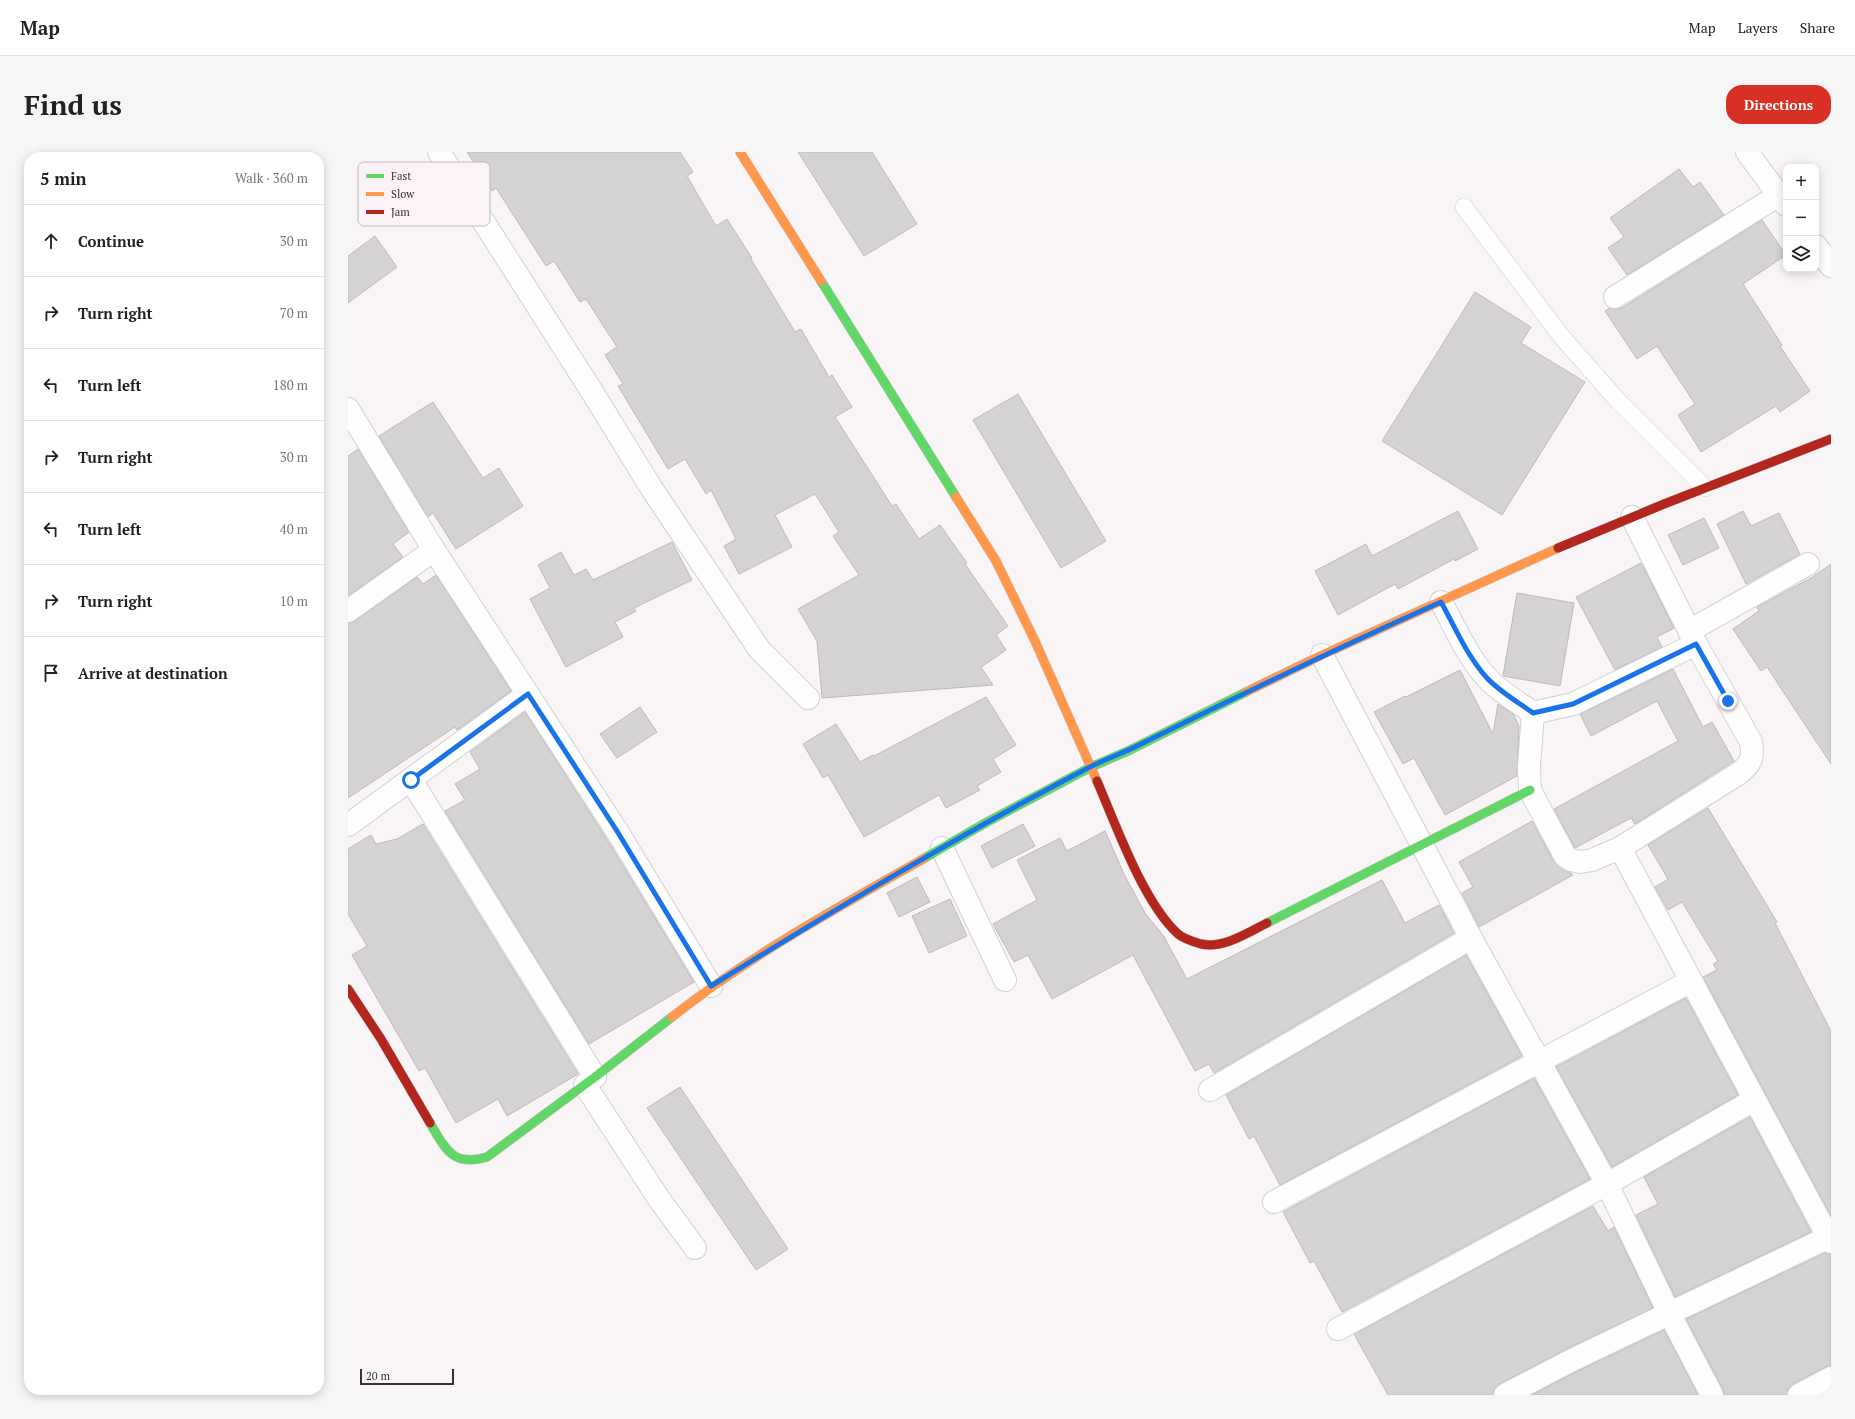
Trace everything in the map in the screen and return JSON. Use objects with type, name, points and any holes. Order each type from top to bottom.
[{"type":"street","points":[[439,152],[445,162]]},
{"type":"street","points":[[740,152],[996,561],[1035,641],[1136,868],[1156,907],[1180,936],[1201,944],[1217,944],[1237,938],[1530,790]]},
{"type":"street","points":[[1615,297],[1782,200],[1748,152]]},
{"type":"street","points":[[486,226],[652,489],[759,649],[808,698]]},
{"type":"street","points":[[1819,250],[1831,266]]},
{"type":"street","points":[[348,409],[434,550],[617,831],[711,986]]},
{"type":"street","points":[[348,989],[381,1039],[445,1148],[458,1159],[471,1163],[487,1157],[590,1081],[711,986],[840,906],[1090,767],[1128,751],[1322,655],[1441,602],[1523,563],[1632,517],[1831,439]]},
{"type":"street","points":[[1533,713],[1529,766],[1530,790],[1560,848],[1565,856],[1571,860],[1580,862],[1592,860],[1620,848],[1747,767],[1753,752],[1751,742],[1692,637],[1632,517]]},
{"type":"street","points":[[348,611],[434,550]]},
{"type":"street","points":[[1441,602],[1473,658],[1487,678],[1533,713],[1573,704],[1692,637],[1808,564]]},
{"type":"street","points":[[1322,655],[1471,938],[1607,1184],[1669,1313],[1712,1395]]},
{"type":"street","points":[[348,825],[528,694]]},
{"type":"street","points":[[411,780],[659,1199],[695,1248]]},
{"type":"street","points":[[942,848],[1005,980]]},
{"type":"street","points":[[1505,1395],[1572,1360],[1669,1313],[1830,1240],[1620,848]]},
{"type":"street","points":[[1210,1090],[1471,938]]},
{"type":"street","points":[[1274,1202],[1691,981]]},
{"type":"street","points":[[1338,1329],[1607,1184],[1754,1100]]},
{"type":"street","points":[[1799,1395],[1831,1378]]},
{"type":"lane","points":[[1464,207],[1561,336],[1619,402],[1705,488]]},
{"type":"building","points":[[467,152],[680,152],[693,172],[687,176],[716,226],[727,219],[752,258],[751,259],[795,332],[801,329],[829,377],[832,375],[852,407],[835,417],[892,506],[896,504],[919,539],[940,525],[1008,626],[996,635],[1006,650],[981,667],[993,685],[822,698],[817,641],[798,609],[859,575],[833,536],[839,532],[815,494],[775,515],[792,547],[739,574],[724,546],[736,539],[711,490],[706,494],[685,459],[668,469],[618,386],[623,384],[605,355],[617,347],[586,299],[580,302],[554,261],[546,266],[496,188],[492,191],[490,188],[490,162],[473,162]]},
{"type":"building","points":[[798,152],[872,152],[917,224],[864,256]]},
{"type":"building","points":[[1679,169],[1693,187],[1700,182],[1724,215],[1627,275],[1608,248],[1624,237],[1610,218]]},
{"type":"building","points":[[1762,220],[1783,251],[1783,257],[1743,284],[1782,345],[1780,346],[1810,391],[1780,412],[1776,406],[1701,452],[1678,415],[1695,404],[1657,346],[1637,359],[1605,311],[1610,308],[1622,308]]},
{"type":"building","points":[[375,236],[397,267],[348,303],[348,256]]},
{"type":"building","points":[[1475,292],[1531,327],[1521,343],[1585,382],[1502,515],[1382,441]]},
{"type":"building","points":[[1018,394],[1106,541],[1061,568],[973,420]]},
{"type":"building","points":[[433,402],[483,478],[499,468],[523,506],[456,549],[433,513],[428,517],[379,436]]},
{"type":"building","points":[[358,449],[409,532],[393,544],[403,557],[348,596],[348,456]]},
{"type":"building","points":[[1458,511],[1478,549],[1455,561],[1454,559],[1398,589],[1395,584],[1338,615],[1315,571],[1366,544],[1372,556]]},
{"type":"building","points":[[1743,511],[1751,526],[1779,513],[1800,554],[1746,584],[1717,524]]},
{"type":"building","points":[[1704,518],[1719,548],[1683,565],[1668,535]]},
{"type":"building","points":[[672,542],[692,580],[634,608],[636,611],[615,622],[623,637],[566,667],[530,599],[550,588],[538,565],[561,552],[574,575],[586,569],[593,580]]},
{"type":"building","points":[[1641,563],[1674,628],[1657,637],[1662,647],[1615,670],[1576,597]]},
{"type":"building","points":[[1831,564],[1831,764],[1767,667],[1761,671],[1733,629],[1759,611],[1757,607],[1811,578]]},
{"type":"building","points":[[436,575],[511,691],[457,730],[455,727],[348,798],[348,623],[355,621],[417,577],[423,584]]},
{"type":"building","points":[[1517,593],[1574,603],[1560,686],[1503,676]]},
{"type":"building","points":[[1673,669],[1703,727],[1712,722],[1734,761],[1635,824],[1631,818],[1575,848],[1554,809],[1678,741],[1657,701],[1591,736],[1580,714]]},
{"type":"building","points":[[1460,670],[1493,734],[1498,704],[1513,714],[1519,726],[1517,776],[1445,815],[1414,758],[1403,764],[1374,712]]},
{"type":"building","points":[[986,697],[1016,745],[993,759],[1001,772],[977,786],[980,790],[946,808],[939,795],[864,837],[828,775],[823,778],[803,744],[836,724],[860,762]]},
{"type":"building","points":[[640,707],[657,732],[617,758],[600,734]]},
{"type":"building","points":[[525,712],[606,838],[694,982],[589,1044],[445,811],[465,800],[455,784],[480,769],[470,752]]},
{"type":"building","points":[[1708,808],[1777,922],[1775,923],[1831,1031],[1831,1216],[1703,977],[1717,970],[1713,964],[1718,961],[1682,902],[1668,910],[1655,887],[1668,879],[1648,845]]},
{"type":"building","points":[[1532,821],[1554,862],[1573,875],[1479,927],[1462,893],[1473,887],[1459,862]]},
{"type":"building","points":[[423,824],[578,1074],[507,1116],[498,1099],[456,1123],[425,1068],[419,1071],[352,955],[367,946],[348,914],[348,849],[371,835],[376,844],[397,839]]},
{"type":"building","points":[[1023,824],[1035,846],[992,868],[981,846]]},
{"type":"building","points":[[1105,831],[1124,874],[1145,913],[1163,935],[1187,979],[1382,880],[1405,923],[1439,905],[1454,933],[1214,1073],[1209,1064],[1195,1071],[1133,955],[1052,999],[1028,955],[1014,962],[993,924],[1037,900],[1017,860],[1060,838],[1067,851]]},
{"type":"building","points":[[917,877],[930,902],[899,917],[887,893]]},
{"type":"building","points":[[950,899],[967,936],[929,953],[912,916]]},
{"type":"building","points":[[1466,955],[1522,1056],[1280,1185],[1254,1136],[1249,1139],[1226,1095]]},
{"type":"building","points":[[1686,998],[1738,1095],[1612,1167],[1556,1067]]},
{"type":"building","points":[[1534,1078],[1590,1179],[1342,1312],[1314,1261],[1310,1263],[1283,1212]]},
{"type":"building","points":[[680,1087],[788,1249],[756,1270],[647,1108]]},
{"type":"building","points":[[1750,1117],[1811,1232],[1675,1297],[1636,1215],[1658,1204],[1644,1177]]},
{"type":"building","points":[[1593,1206],[1608,1231],[1614,1227],[1653,1308],[1567,1349],[1499,1384],[1494,1389],[1493,1395],[1388,1395],[1354,1334]]},
{"type":"building","points":[[1825,1253],[1831,1254],[1831,1366],[1825,1367],[1793,1384],[1788,1389],[1787,1395],[1724,1395],[1723,1389],[1686,1319]]},
{"type":"building","points":[[1664,1330],[1698,1395],[1532,1395],[1578,1371]]},
{"type":"traffic: fast","points":[[821,281],[956,497]]},
{"type":"traffic: fast","points":[[923,859],[987,822],[1091,767],[1128,751],[1246,692]]},
{"type":"traffic: fast","points":[[1267,923],[1530,790]]},
{"type":"traffic: fast","points":[[430,1123],[446,1148],[458,1158],[475,1160],[487,1157],[595,1077],[672,1017]]},
{"type":"traffic: slow","points":[[740,152],[821,281]]},
{"type":"traffic: slow","points":[[956,497],[996,561],[1035,641],[1097,781]]},
{"type":"traffic: slow","points":[[1246,692],[1322,655],[1558,548]]},
{"type":"traffic: slow","points":[[672,1017],[732,973],[763,953],[826,914],[923,859]]},
{"type":"traffic: jam","points":[[1558,548],[1664,504],[1831,439]]},
{"type":"traffic: jam","points":[[1097,781],[1142,883],[1153,903],[1165,920],[1178,934],[1201,944],[1218,944],[1235,939],[1267,923]]},
{"type":"traffic: jam","points":[[348,989],[381,1039],[430,1123]]},
{"type":"route","points":[[411,780],[528,694],[617,831],[711,986],[840,906],[987,822],[1090,767],[1128,751],[1322,655],[1441,602],[1473,658],[1487,678],[1533,713],[1573,704],[1696,644],[1728,701]]}]
